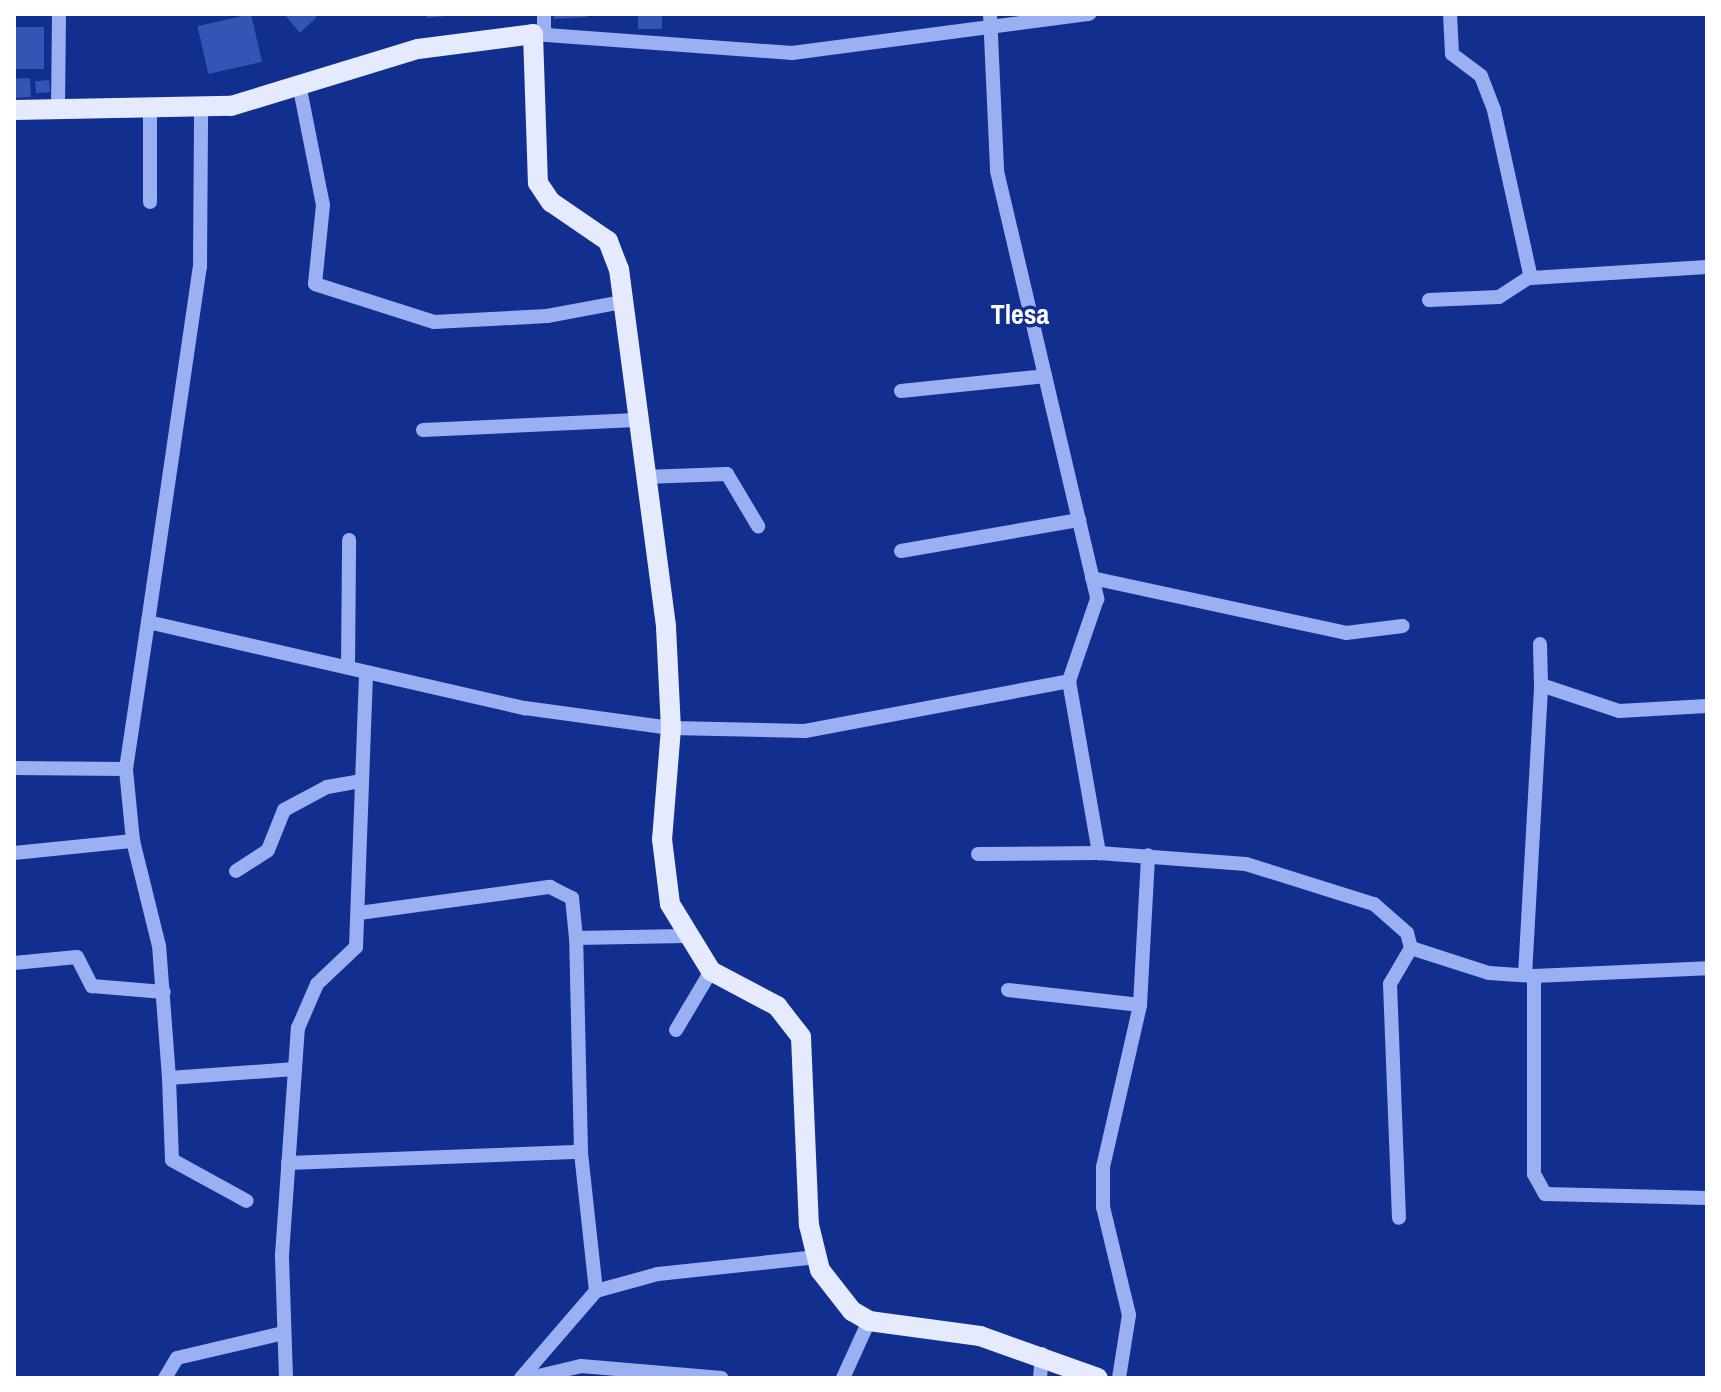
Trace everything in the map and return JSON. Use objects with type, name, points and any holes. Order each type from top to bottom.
[{"type":"main road","points":[[14,110],[201,108],[300,89],[418,49],[538,34],[538,183],[551,202],[613,247],[622,302],[666,627],[671,728],[662,839],[670,904],[685,936],[711,971],[777,1006],[801,1037],[809,1225],[817,1257],[835,1292],[869,1321],[1042,1354],[1098,1378]]},
{"type":"street","points":[[58,110],[59,14]]},
{"type":"street","points":[[544,14],[538,34],[792,53],[989,32],[1089,14]]},
{"type":"street","points":[[990,14],[997,171],[1079,520],[1097,610],[1069,681],[1099,853]]},
{"type":"street","points":[[1450,14],[1452,54],[1481,76],[1494,110],[1530,277]]},
{"type":"street","points":[[300,89],[323,205],[315,284],[434,322],[547,316],[622,302]]},
{"type":"street","points":[[201,108],[200,267],[126,769],[133,841],[164,992],[172,1160],[247,1201]]},
{"type":"street","points":[[150,109],[150,202]]},
{"type":"street","points":[[1429,300],[1499,297],[1530,277],[1707,267]]},
{"type":"street","points":[[901,391],[1045,376]]},
{"type":"street","points":[[423,430],[636,420]]},
{"type":"street","points":[[644,477],[727,474],[758,526]]},
{"type":"street","points":[[901,551],[1079,520]]},
{"type":"street","points":[[348,667],[349,540]]},
{"type":"street","points":[[1092,578],[1346,633],[1403,626]]},
{"type":"street","points":[[148,622],[525,708],[671,728],[805,731],[1069,681]]},
{"type":"street","points":[[1540,644],[1529,975],[1534,1174],[1545,1194],[1707,1198]]},
{"type":"street","points":[[286,1378],[284,1333],[288,1163],[295,1069],[305,1001],[349,959],[359,913],[360,781],[366,672]]},
{"type":"street","points":[[1541,685],[1619,711],[1707,706]]},
{"type":"street","points":[[14,768],[126,769]]},
{"type":"street","points":[[236,871],[268,850],[284,810],[327,787],[360,781]]},
{"type":"street","points":[[14,853],[133,841]]},
{"type":"street","points":[[978,854],[1099,853],[1246,864],[1374,904],[1407,933],[1411,948],[1390,984],[1399,1218]]},
{"type":"street","points":[[1119,1378],[1129,1315],[1103,1207],[1103,1167],[1140,1005],[1148,855]]},
{"type":"street","points":[[359,913],[550,887],[572,898],[576,938],[581,1152],[596,1291]]},
{"type":"street","points":[[576,938],[685,936]]},
{"type":"street","points":[[1411,948],[1489,973],[1529,975],[1707,968]]},
{"type":"street","points":[[14,963],[77,957],[92,986],[164,992]]},
{"type":"street","points":[[676,1030],[711,971]]},
{"type":"street","points":[[1008,990],[1140,1005]]},
{"type":"street","points":[[169,1078],[295,1069]]},
{"type":"street","points":[[288,1163],[581,1152]]},
{"type":"street","points":[[521,1378],[596,1291],[688,1270],[817,1257]]},
{"type":"street","points":[[843,1378],[869,1321]]},
{"type":"street","points":[[165,1378],[177,1358],[284,1333]]},
{"type":"street","points":[[1040,1378],[1042,1354]]},
{"type":"street","points":[[530,1378],[581,1366],[721,1378]]},
{"type":"building","points":[[251,14],[262,62],[208,74],[197,26]]},
{"type":"building","points":[[284,14],[315,14],[316,18],[300,33]]},
{"type":"building","points":[[427,14],[446,14],[446,16],[427,18]]},
{"type":"building","points":[[554,14],[587,14],[587,17],[554,19]]},
{"type":"building","points":[[638,14],[662,14],[662,29],[638,29]]},
{"type":"building","points":[[14,27],[44,27],[44,69],[14,69]]},
{"type":"building","points":[[30,78],[31,97],[15,98],[14,79]]},
{"type":"building","points":[[49,80],[50,92],[36,93],[35,81]]},
{"type":"district","name":"Tlesa","points":[[1020,314]]}]
